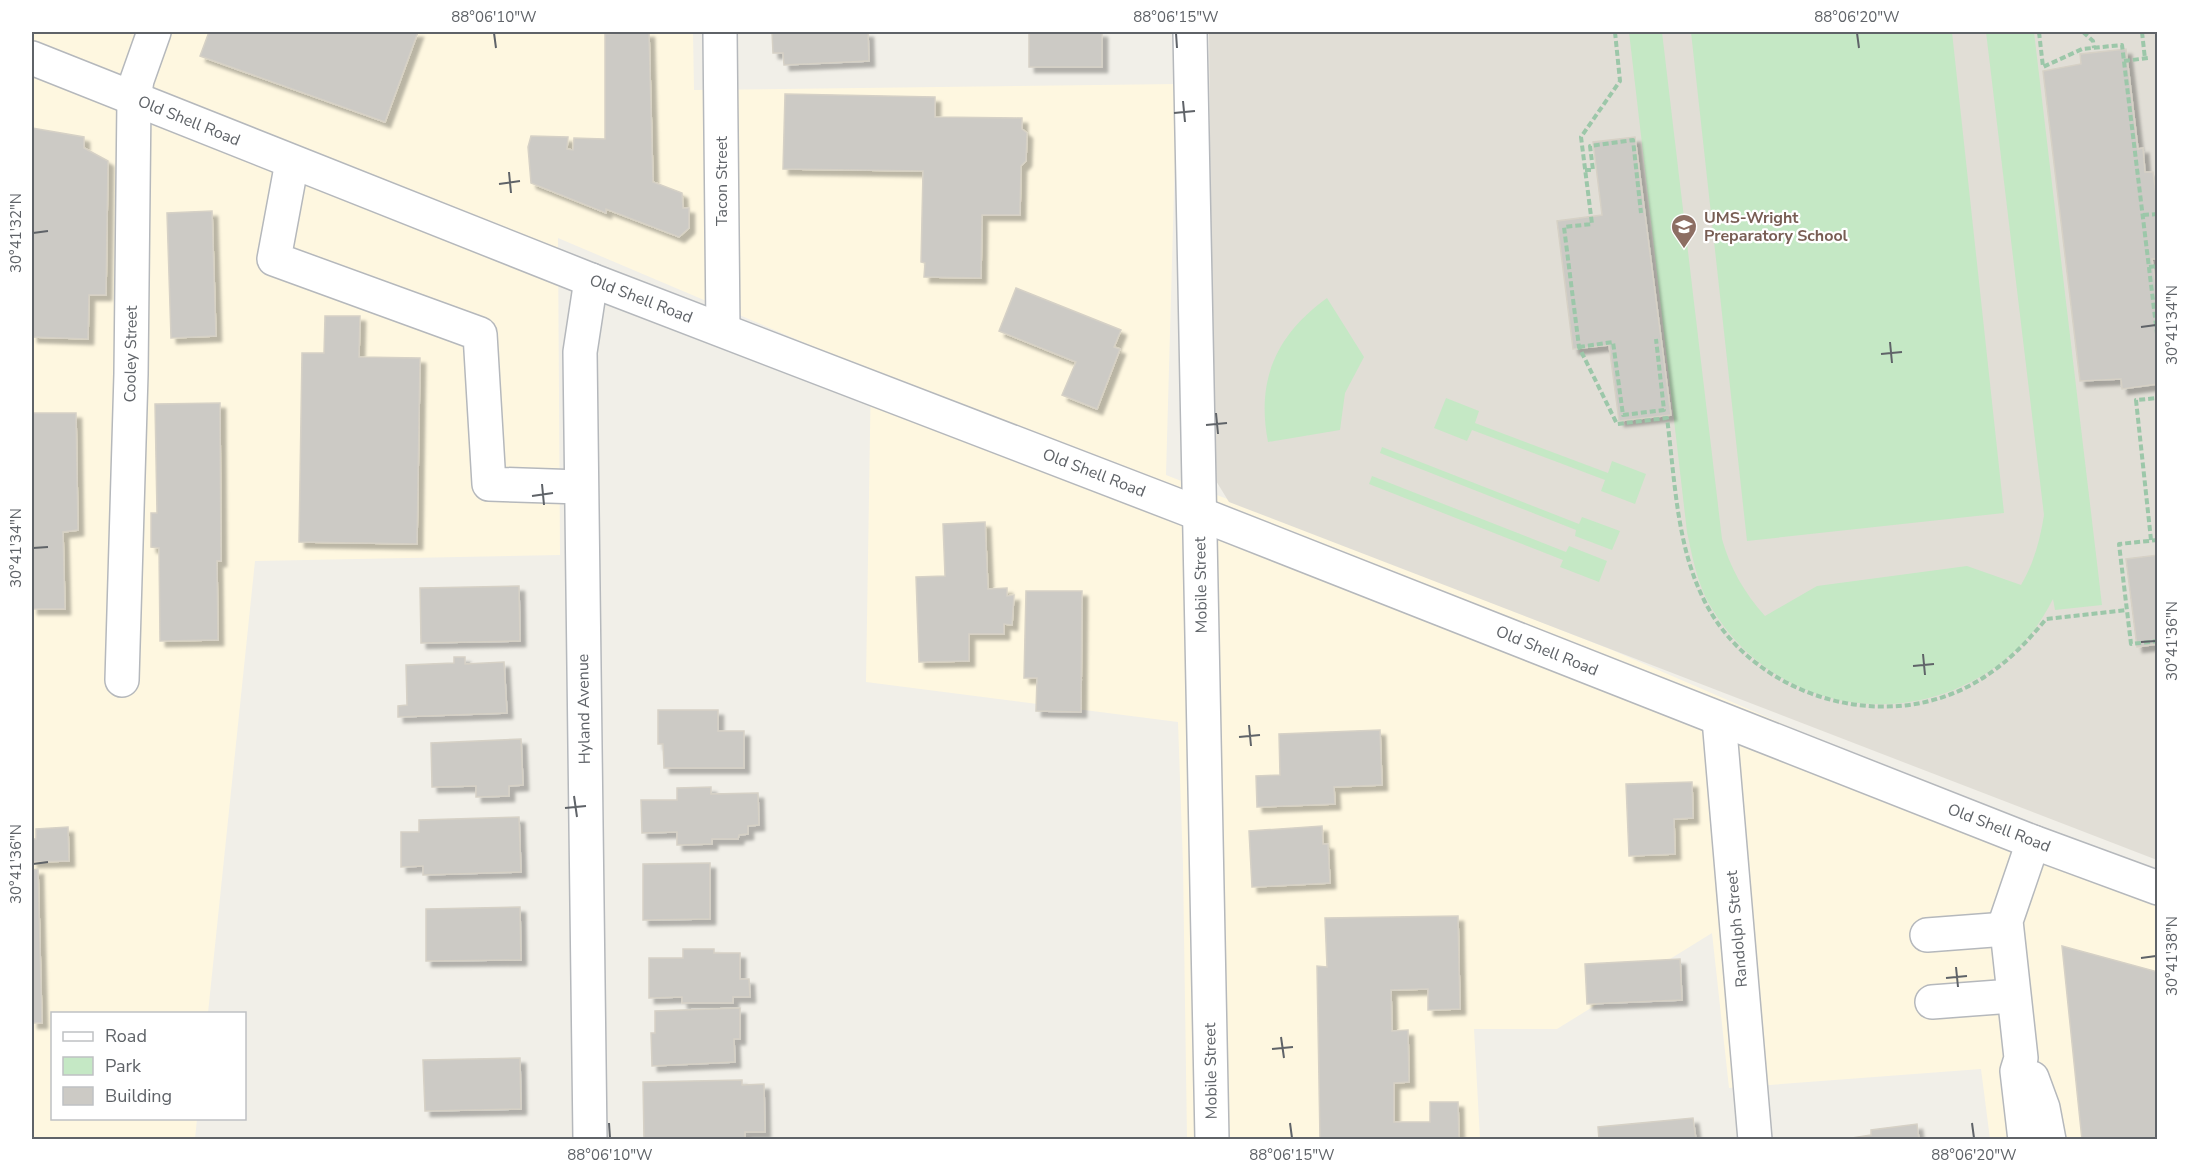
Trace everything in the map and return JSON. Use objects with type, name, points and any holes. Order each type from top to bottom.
[{"type":"street","name":"Cooley Street","points":[[122,680],[131,374],[134,99],[136,80],[154,32]]},
{"type":"street","name":"Tacon Street","points":[[720,32],[723,330]]},
{"type":"street","name":"Mobile Street","points":[[1190,32],[1212,1140]]},
{"type":"street","name":"Old Shell Road","points":[[32,58],[591,279],[2157,888]]},
{"type":"street","points":[[292,162],[274,259],[480,334],[489,484],[581,487]]},
{"type":"street","name":"Hyland Avenue","points":[[590,1140],[580,352],[591,279]]},
{"type":"street","name":"Randolph Street","points":[[1719,719],[1755,1140]]},
{"type":"street","points":[[2034,842],[2006,921],[2006,929],[2021,1058],[2037,1088],[2049,1140]]},
{"type":"street","points":[[1926,935],[2006,929]]},
{"type":"street","points":[[1932,1002],[2012,996]]},
{"type":"street","points":[[2021,1058],[2017,1071],[2025,1140]]},
{"type":"path","points":[[1615,32],[1620,81],[1581,137],[1592,224],[1564,227],[1580,346],[1617,424],[1667,418],[1684,550],[1704,602],[1733,641],[1770,674],[1800,690],[1832,700],[1867,706],[1901,706],[1935,699],[1966,688],[1996,670],[2022,649],[2046,620],[2127,610]]},
{"type":"path","points":[[2039,32],[2043,67],[2082,49],[2122,45],[2157,342]]},
{"type":"path","points":[[2083,32],[2093,41],[2094,48]]},
{"type":"path","points":[[2124,61],[2147,59],[2142,32]]},
{"type":"path","points":[[1585,171],[1593,170],[1590,146],[1633,140],[1641,213]]},
{"type":"path","points":[[2143,215],[2157,214]]},
{"type":"path","points":[[2149,267],[2157,266]]},
{"type":"path","points":[[1580,346],[1613,342],[1623,415],[1664,410],[1656,339]]},
{"type":"path","points":[[2151,540],[2136,400],[2157,398]]},
{"type":"path","points":[[2157,540],[2119,544],[2131,644],[2157,641]]},
{"type":"shaded area","points":[[32,32],[693,32],[694,90],[1177,84],[1166,475],[1612,650],[2157,886],[2157,1139],[1990,1139],[1981,1069],[1729,1088],[1712,933],[1557,1029],[1474,1029],[1480,1139],[1187,1139],[1183,865],[1178,722],[866,682],[871,371],[558,238],[560,555],[255,561],[208,1012],[51,1012],[51,1120],[197,1120],[195,1139],[32,1139]]},
{"type":"shaded area","name":"UMS-Wright Preparatory School","points":[[1209,32],[2157,32],[2157,860],[1229,502],[1213,476]]},
{"type":"green space","points":[[1629,32],[1662,32],[1722,539],[1739,580],[1765,616],[1817,586],[1967,566],[2021,585],[2030,568],[2044,515],[1986,32],[2034,32],[2102,605],[2055,610],[2053,599],[2024,642],[1981,676],[1938,695],[1894,704],[1850,702],[1807,690],[1768,669],[1734,638],[1706,598],[1687,532]]},
{"type":"green space","points":[[1691,32],[1952,32],[2004,513],[1747,541]]},
{"type":"green space","points":[[1327,298],[1364,357],[1345,393],[1340,430],[1268,442],[1265,399],[1274,361],[1283,343],[1295,327]]},
{"type":"green space","points":[[1446,398],[1479,411],[1475,423],[1608,473],[1612,461],[1646,474],[1635,504],[1601,491],[1605,480],[1472,430],[1467,441],[1434,428]]},
{"type":"green space","points":[[1382,447],[1579,524],[1582,517],[1620,531],[1612,550],[1575,536],[1576,530],[1380,453]]},
{"type":"green space","points":[[1372,476],[1566,552],[1569,546],[1607,561],[1599,582],[1560,567],[1563,560],[1369,484]]},
{"type":"building","points":[[209,32],[418,32],[385,122],[200,56]]},
{"type":"building","points":[[649,32],[653,182],[682,193],[683,208],[689,208],[689,228],[679,237],[606,209],[606,213],[531,183],[528,147],[531,136],[568,137],[567,149],[573,150],[574,138],[605,139],[605,34]]},
{"type":"building","points":[[772,32],[868,32],[869,61],[784,65],[783,53],[773,53]]},
{"type":"building","points":[[1029,32],[1102,32],[1102,67],[1029,67]]},
{"type":"building","points":[[2126,49],[2138,149],[2143,148],[2145,172],[2153,172],[2158,209],[2158,259],[2152,259],[2158,302],[2158,384],[2122,389],[2121,379],[2080,381],[2043,71],[2081,64],[2080,54]]},
{"type":"building","points":[[785,94],[935,97],[935,117],[1022,118],[1022,129],[1027,133],[1026,161],[1021,166],[1020,215],[982,215],[981,278],[924,277],[925,263],[921,262],[923,171],[783,169]]},
{"type":"building","points":[[32,128],[84,137],[84,148],[108,161],[106,295],[89,295],[88,339],[32,337]]},
{"type":"building","points":[[1635,137],[1671,415],[1619,421],[1609,345],[1573,349],[1557,221],[1602,215],[1593,142]]},
{"type":"building","points":[[212,211],[216,336],[171,338],[167,213]]},
{"type":"building","points":[[1016,288],[1121,330],[1114,347],[1120,349],[1097,409],[1062,395],[1076,362],[999,331]]},
{"type":"building","points":[[325,316],[360,316],[359,357],[420,358],[417,544],[299,542],[302,353],[324,353]]},
{"type":"building","points":[[220,403],[221,561],[217,561],[218,640],[160,641],[159,548],[151,547],[151,513],[157,513],[155,404]]},
{"type":"building","points":[[32,413],[76,413],[78,530],[63,532],[65,609],[32,609]]},
{"type":"building","points":[[985,522],[988,589],[1007,588],[1007,596],[1014,595],[1012,625],[1004,624],[1004,634],[969,634],[969,661],[919,662],[916,577],[945,576],[943,524]]},
{"type":"building","points":[[2158,555],[2158,644],[2137,647],[2126,559]]},
{"type":"building","points":[[519,586],[520,641],[421,643],[420,588]]},
{"type":"building","points":[[1026,591],[1082,591],[1081,712],[1036,711],[1037,678],[1024,678]]},
{"type":"building","points":[[454,657],[465,657],[465,664],[504,662],[507,713],[398,717],[398,706],[407,705],[406,665],[454,663]]},
{"type":"building","points":[[658,710],[718,710],[718,731],[744,731],[744,768],[664,768],[663,744],[658,744]]},
{"type":"building","points":[[1380,730],[1382,785],[1334,787],[1335,804],[1257,807],[1256,776],[1280,775],[1279,734]]},
{"type":"building","points":[[521,739],[523,785],[509,786],[509,796],[476,797],[476,786],[432,787],[431,743]]},
{"type":"building","points":[[1692,782],[1693,818],[1674,819],[1675,854],[1629,856],[1626,784]]},
{"type":"building","points":[[711,787],[711,794],[758,793],[759,825],[748,826],[748,834],[739,835],[738,839],[712,839],[712,844],[677,845],[677,832],[642,833],[641,800],[677,800],[677,788]]},
{"type":"building","points":[[519,817],[521,872],[423,875],[423,866],[401,867],[401,832],[419,832],[419,820]]},
{"type":"building","points":[[1322,826],[1323,844],[1328,844],[1330,883],[1252,887],[1249,831]]},
{"type":"building","points":[[68,827],[69,861],[32,862],[32,839],[36,839],[36,829]]},
{"type":"building","points":[[710,863],[710,919],[643,920],[643,864]]},
{"type":"building","points":[[38,869],[42,1023],[32,1023],[32,870]]},
{"type":"building","points":[[520,907],[521,960],[426,961],[426,909]]},
{"type":"building","points":[[1458,916],[1460,1009],[1428,1010],[1428,989],[1391,990],[1392,1031],[1408,1030],[1409,1082],[1394,1083],[1394,1122],[1430,1122],[1430,1102],[1458,1102],[1459,1140],[1320,1140],[1317,966],[1327,967],[1325,918]]},
{"type":"building","points":[[2062,946],[2158,972],[2158,1140],[2082,1140]]},
{"type":"building","points":[[683,949],[714,949],[714,953],[740,953],[740,979],[749,979],[750,997],[733,997],[733,1003],[682,1003],[682,997],[649,998],[649,958],[683,958]]},
{"type":"building","points":[[1680,959],[1682,1000],[1587,1004],[1585,964]]},
{"type":"building","points":[[740,1008],[740,1039],[734,1039],[735,1062],[652,1066],[651,1033],[655,1033],[655,1011]]},
{"type":"building","points":[[520,1058],[521,1109],[425,1111],[423,1060]]},
{"type":"building","points":[[742,1080],[742,1085],[764,1084],[765,1132],[745,1132],[745,1140],[644,1140],[643,1082]]},
{"type":"building","points":[[1693,1118],[1696,1140],[1599,1140],[1598,1127]]},
{"type":"building","points":[[1917,1124],[1919,1140],[1839,1140],[1871,1135],[1871,1130]]},
{"type":"place","name":"UMS-Wright Preparatory School","points":[[1684,250]]}]
